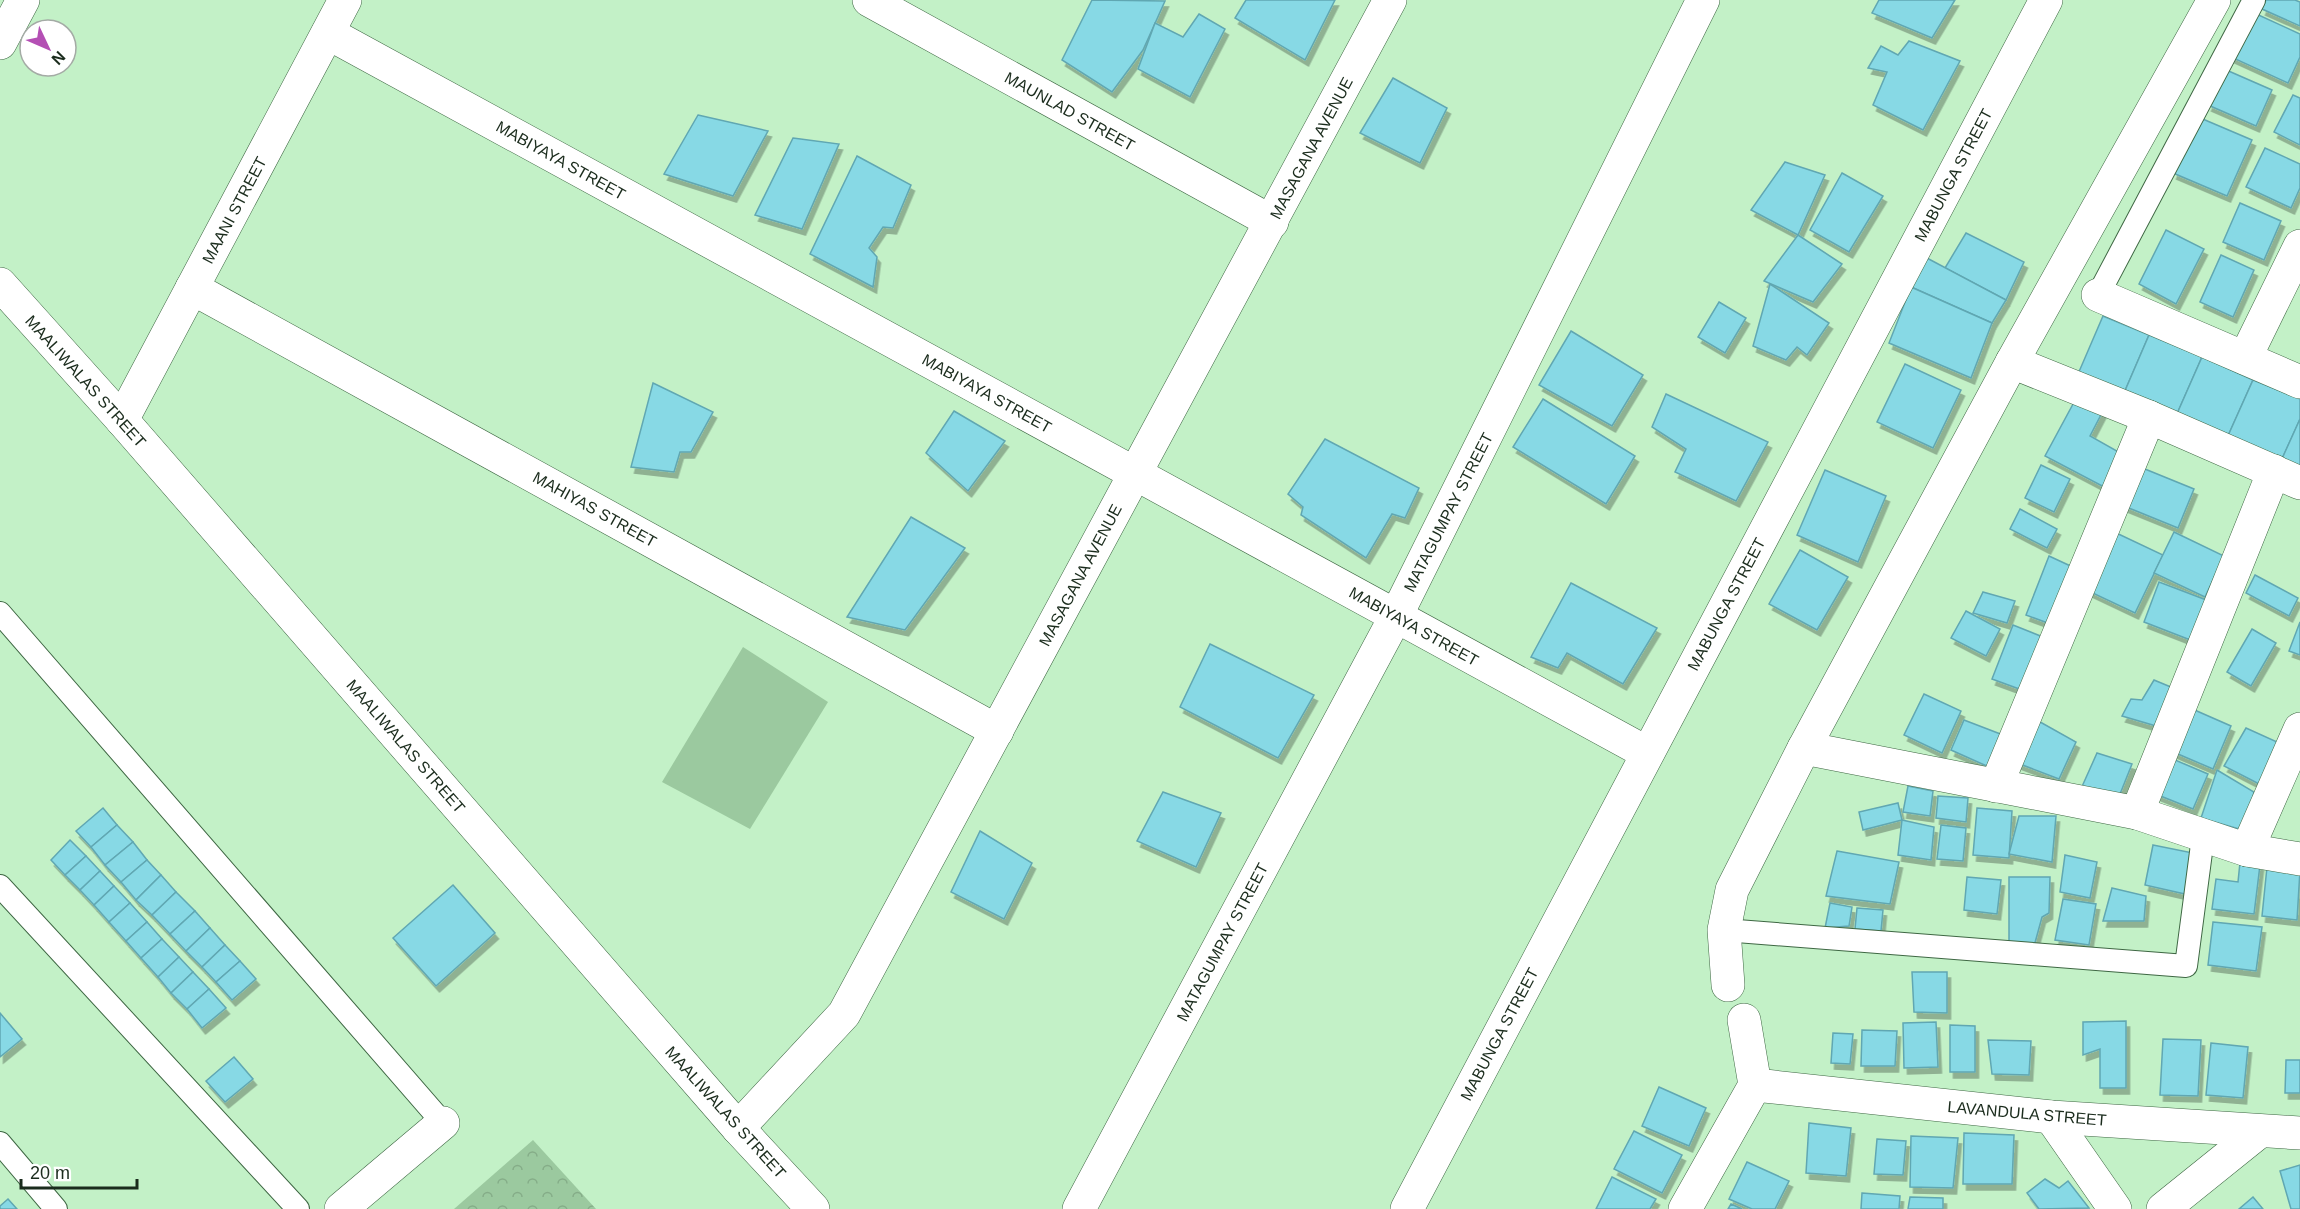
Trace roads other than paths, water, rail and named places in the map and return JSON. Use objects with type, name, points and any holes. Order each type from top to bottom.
[{"type":"street","points":[[0,43],[23,0]]},
{"type":"street","name":"MAANI STREET","points":[[122,420],[345,0]]},
{"type":"street","name":"MAUNLAD STREET","points":[[868,0],[1272,222]]},
{"type":"street","name":"MASAGANA AVENUE","points":[[738,1128],[844,1014],[1390,0]]},
{"type":"street","name":"MATAGUMPAY STREET","points":[[1079,1209],[1396,616],[1703,0]]},
{"type":"street","name":"MABUNGA STREET","points":[[1407,1209],[2046,0]]},
{"type":"street","points":[[1728,985],[1725,930],[1732,890],[1804,748],[2012,363],[2214,0]]},
{"type":"street","name":"MABIYAYA STREET","points":[[328,33],[1647,753]]},
{"type":"street","points":[[2245,358],[2300,246]]},
{"type":"street","name":"MAALIWALAS STREET","points":[[0,284],[122,420],[738,1128],[813,1209]]},
{"type":"street","name":"MAHIYAS STREET","points":[[192,288],[997,730]]},
{"type":"street","points":[[2098,295],[2300,382]]},
{"type":"street","points":[[2012,363],[2149,417],[2287,477],[2137,813]]},
{"type":"street","points":[[1996,786],[2149,417]]},
{"type":"street","points":[[2247,850],[2300,729]]},
{"type":"street","points":[[1804,748],[2137,813],[2247,850],[2300,859]]},
{"type":"street","points":[[1685,1209],[1755,1085],[1744,1020]]},
{"type":"street","name":"LAVANDULA STREET","points":[[1755,1085],[2051,1117],[2300,1133]]},
{"type":"street","points":[[2051,1117],[2115,1209]]},
{"type":"street","points":[[341,1209],[443,1123]]},
{"type":"street","points":[[2163,1209],[2260,1131]]},
{"type":"lane","points":[[2098,295],[2254,0]]},
{"type":"lane","points":[[0,613],[443,1123]]},
{"type":"lane","points":[[1725,930],[2186,966],[2203,837]]},
{"type":"lane","points":[[0,886],[298,1209]]},
{"type":"lane","points":[[0,1143],[56,1209]]}]
